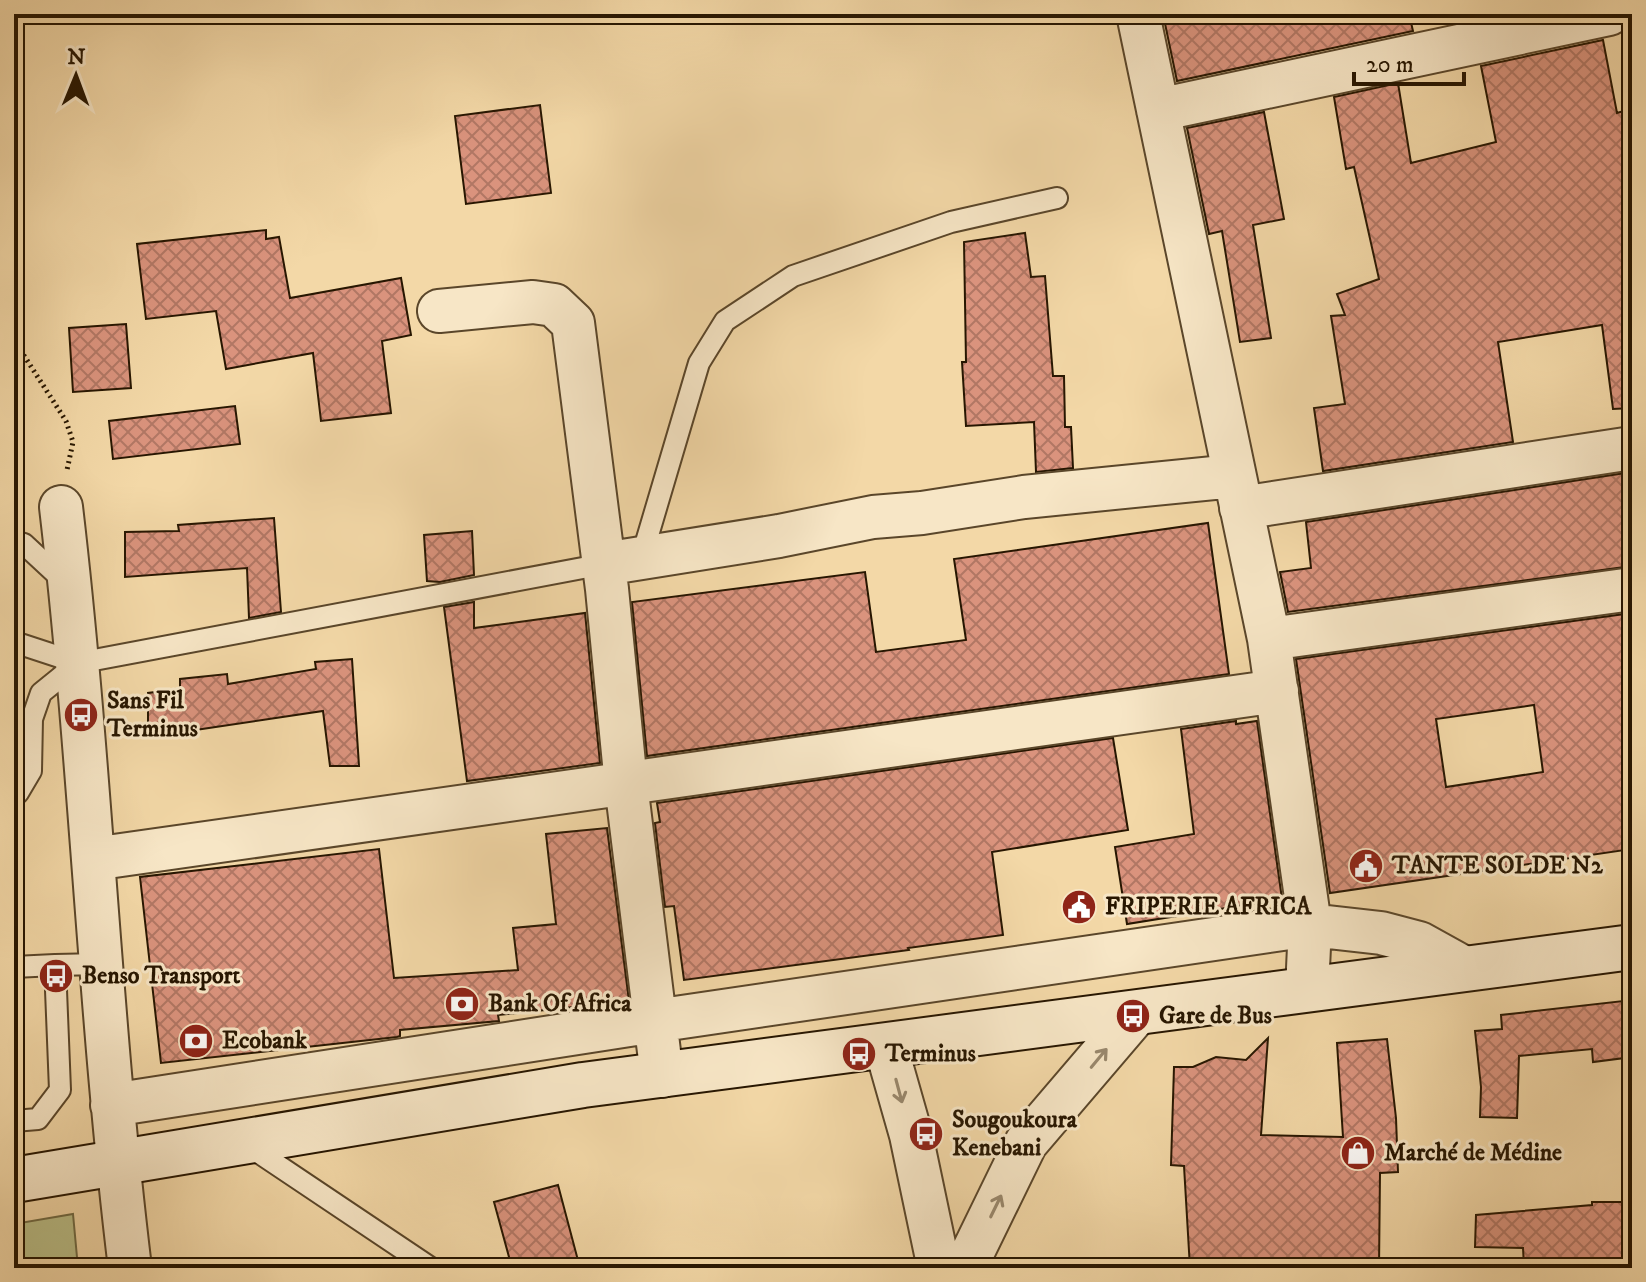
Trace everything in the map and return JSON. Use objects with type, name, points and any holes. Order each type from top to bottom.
[{"type":"street","points":[[1138,14],[1269,639],[1310,925],[1307,990]]},
{"type":"street","points":[[1158,110],[1609,14]]},
{"type":"street","points":[[439,311],[533,302],[554,305],[573,323],[622,561],[626,784],[662,1076]]},
{"type":"street","points":[[622,561],[779,536],[873,517],[922,513],[1024,497],[1238,492],[1632,448]]},
{"type":"street","points":[[61,507],[78,663],[117,1162],[130,1268]]},
{"type":"street","points":[[1269,639],[1632,589]]},
{"type":"street","points":[[93,859],[1277,691]]},
{"type":"street","points":[[112,1105],[1310,925],[1381,933],[1419,943],[1466,969]]},
{"type":"street","points":[[14,1180],[583,1085],[1632,947]]},
{"type":"street","points":[[965,1268],[1026,1143],[1137,1013]]},
{"type":"street","points":[[886,1047],[911,1135],[939,1268]]},
{"type":"lane","points":[[14,795],[31,771],[32,719],[41,693],[78,663],[622,561],[699,363],[725,321],[793,276],[951,222],[1057,198]]},
{"type":"lane","points":[[14,541],[24,544],[70,586]]},
{"type":"lane","points":[[14,642],[78,663]]},
{"type":"lane","points":[[14,967],[101,964]]},
{"type":"lane","points":[[14,1121],[38,1119],[60,1090],[55,965]]},
{"type":"lane","points":[[243,1141],[431,1268]]},
{"type":"path","points":[[14,340],[66,421],[73,442],[61,507]]},
{"type":"green space","points":[[73,1214],[78,1268],[14,1268],[14,1224]]},
{"type":"building","points":[[1163,14],[1409,14],[1413,31],[1177,81]]},
{"type":"building","points":[[1603,40],[1617,113],[1627,110],[1632,132],[1632,408],[1613,409],[1602,325],[1498,342],[1513,442],[1323,471],[1314,408],[1345,404],[1331,316],[1345,315],[1337,294],[1379,279],[1354,167],[1346,169],[1334,97],[1398,83],[1411,163],[1496,142],[1481,66]]},
{"type":"building","points":[[540,105],[551,193],[466,204],[455,116]]},
{"type":"building","points":[[1264,112],[1284,219],[1253,225],[1271,338],[1240,342],[1222,231],[1209,234],[1187,128]]},
{"type":"building","points":[[266,230],[266,239],[279,237],[290,298],[401,278],[411,335],[382,341],[391,413],[321,421],[313,353],[226,369],[216,311],[146,319],[137,244]]},
{"type":"building","points":[[1025,233],[1031,277],[1045,276],[1053,376],[1064,376],[1065,427],[1071,427],[1073,468],[1036,472],[1034,422],[966,426],[962,362],[966,362],[964,242]]},
{"type":"building","points":[[126,324],[131,388],[73,392],[69,328]]},
{"type":"building","points":[[235,406],[240,444],[113,459],[109,421]]},
{"type":"building","points":[[1632,472],[1632,566],[1288,612],[1280,572],[1311,568],[1306,522]]},
{"type":"building","points":[[274,518],[281,612],[249,618],[247,568],[125,577],[125,532],[179,531],[178,525]]},
{"type":"building","points":[[1208,523],[1229,674],[647,756],[632,602],[865,572],[876,652],[966,640],[954,559]]},
{"type":"building","points":[[472,531],[474,575],[440,582],[427,581],[424,535]]},
{"type":"building","points":[[474,602],[474,628],[585,613],[600,763],[467,781],[444,607]]},
{"type":"building","points":[[1632,613],[1632,849],[1330,893],[1296,659]],"holes":[[[1534,705],[1543,772],[1446,787],[1436,719]]]},
{"type":"building","points":[[352,659],[359,766],[330,766],[323,711],[148,737],[148,693],[180,689],[180,679],[227,674],[228,684],[316,669],[315,662]]},
{"type":"building","points":[[1236,721],[1236,724],[1257,721],[1282,899],[1127,924],[1115,847],[1194,834],[1181,729]]},
{"type":"building","points":[[1113,738],[1128,830],[992,852],[1003,935],[684,980],[674,906],[665,907],[655,823],[660,822],[657,803]]},
{"type":"building","points":[[607,828],[629,1001],[498,1015],[499,1021],[400,1030],[397,1037],[161,1063],[140,877],[379,849],[394,978],[518,970],[513,928],[556,924],[546,834]]},
{"type":"building","points":[[1632,1000],[1632,1057],[1593,1062],[1592,1049],[1519,1056],[1517,1118],[1480,1117],[1481,1087],[1475,1031],[1502,1029],[1501,1015]]},
{"type":"building","points":[[1268,1038],[1261,1135],[1343,1137],[1337,1043],[1387,1039],[1396,1118],[1398,1172],[1380,1173],[1379,1268],[1190,1268],[1184,1166],[1171,1165],[1174,1067],[1193,1067],[1216,1057],[1246,1060]]},
{"type":"building","points":[[558,1185],[580,1268],[512,1268],[494,1202]]},
{"type":"building","points":[[1592,1202],[1632,1202],[1632,1268],[1524,1267],[1523,1248],[1475,1247],[1476,1215],[1592,1205]]},
{"type":"place","name":"Sans Fil Terminus","points":[[81,715]]},
{"type":"place","name":"TANTE SOLDE N2","points":[[1366,866]]},
{"type":"place","name":"FRIPERIE AFRICA","points":[[1079,907]]},
{"type":"place","name":"Benso Transport","points":[[56,976]]},
{"type":"place","name":"Bank Of Africa","points":[[462,1004]]},
{"type":"place","name":"Gare de Bus","points":[[1133,1016]]},
{"type":"place","name":"Ecobank","points":[[196,1041]]},
{"type":"place","name":"Terminus","points":[[859,1054]]},
{"type":"place","name":"Sougoukoura Kenebani","points":[[926,1134]]},
{"type":"place","name":"Marché de Médine","points":[[1358,1153]]}]
